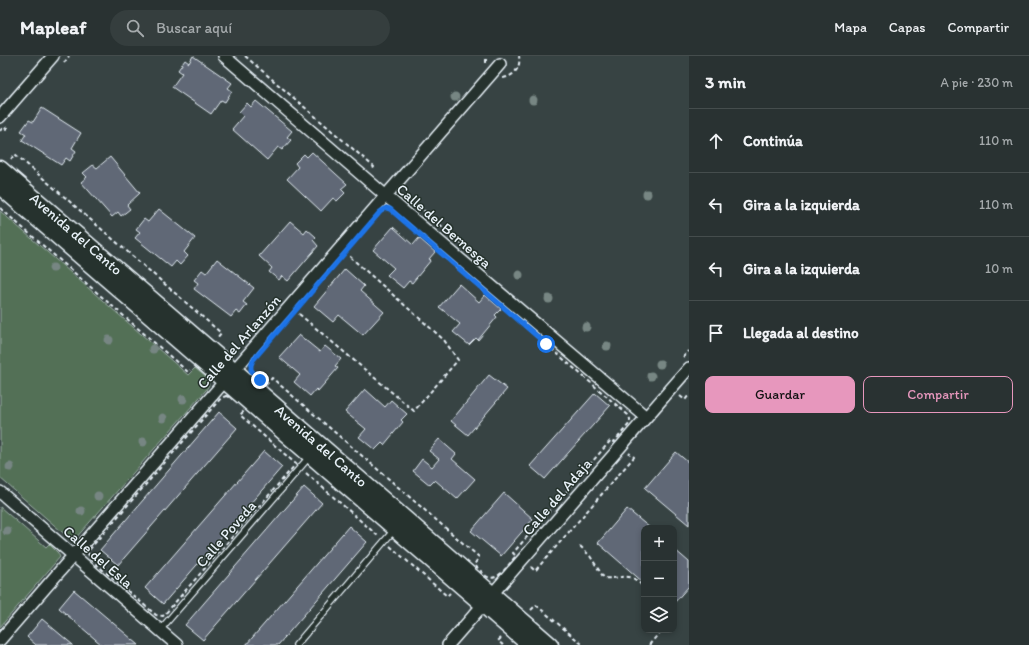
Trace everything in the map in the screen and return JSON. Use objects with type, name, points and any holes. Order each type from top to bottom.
[{"type":"main road","name":"Avenida del Canto","points":[[4,165],[230,375],[311,455],[396,528],[550,645]]},
{"type":"main road","name":"Avenida del Canto","points":[[0,186],[230,375],[488,599],[530,645]]},
{"type":"street","points":[[0,118],[53,56]]},
{"type":"street","name":"Calle del Bernesga","points":[[224,56],[646,417]]},
{"type":"street","name":"Calle del Arlanzón","points":[[0,640],[500,64]]},
{"type":"street","name":"Calle del Adaja","points":[[448,645],[689,368]]},
{"type":"street","name":"Calle del Esla","points":[[0,492],[177,645]]},
{"type":"lane","name":"Calle Poveda","points":[[160,630],[311,455]]},
{"type":"lane","points":[[296,645],[396,528]]},
{"type":"path","points":[[245,56],[374,168],[372,170],[374,173]]},
{"type":"path","points":[[486,56],[486,65]]},
{"type":"path","points":[[502,79],[506,78],[518,69],[520,63],[519,56]]},
{"type":"path","points":[[4,165],[15,154],[221,333],[216,340]]},
{"type":"path","points":[[408,201],[413,206],[415,203],[492,270]]},
{"type":"path","points":[[0,208],[188,372],[191,368]]},
{"type":"path","points":[[386,208],[390,209],[622,409],[628,415],[630,423],[614,442],[611,440],[513,553],[516,556],[499,576],[490,578],[474,565],[480,557],[272,378],[266,385],[252,373],[251,365],[253,360],[295,311],[380,212],[386,208]]},
{"type":"path","points":[[295,311],[414,411],[458,360],[444,340],[345,253]]},
{"type":"path","points":[[679,362],[689,351]]},
{"type":"path","points":[[677,394],[685,400],[689,395]]},
{"type":"path","points":[[226,396],[234,398],[246,408],[240,415],[296,464],[163,616],[156,615],[90,559],[88,553],[90,549],[221,398],[226,396]]},
{"type":"path","points":[[529,565],[536,571],[634,458],[627,451]]},
{"type":"path","points":[[302,477],[306,472],[381,539]]},
{"type":"path","points":[[388,544],[447,596],[453,589]]},
{"type":"path","points":[[580,546],[590,556],[604,578],[609,579],[622,576],[631,577],[641,585]]},
{"type":"path","points":[[526,608],[530,612],[536,605],[583,645]]},
{"type":"path","points":[[503,645],[498,641],[505,633]]},
{"type":"path","points":[[649,645],[659,633]]},
{"type":"green space","points":[[0,211],[188,375],[195,368],[207,378],[209,385],[75,539],[69,538],[0,478]]},
{"type":"green space","points":[[0,507],[46,547],[49,544],[60,557],[0,627]]},
{"type":"building","points":[[193,56],[232,83],[228,88],[232,91],[225,102],[221,100],[211,114],[172,87],[182,73],[178,70],[185,60],[189,63]]},
{"type":"building","points":[[256,101],[292,131],[287,137],[291,140],[282,150],[278,147],[267,160],[232,129],[243,116],[239,112],[247,103],[251,107]]},
{"type":"building","points":[[42,108],[81,133],[72,148],[76,151],[70,161],[66,158],[61,165],[22,140],[26,134],[21,131],[29,120],[33,122]]},
{"type":"building","points":[[312,152],[347,184],[341,189],[345,193],[337,201],[333,198],[321,211],[287,179],[298,167],[295,163],[304,154],[307,157]]},
{"type":"building","points":[[110,157],[140,193],[127,205],[130,209],[121,216],[118,212],[112,217],[81,182],[87,177],[83,173],[93,165],[97,168]]},
{"type":"building","points":[[159,209],[195,238],[184,252],[188,256],[180,265],[176,261],[171,267],[135,238],[140,232],[136,229],[144,219],[148,222]]},
{"type":"building","points":[[290,221],[304,233],[307,229],[316,237],[313,240],[318,246],[288,281],[282,276],[279,280],[269,272],[272,268],[259,256]]},
{"type":"building","points":[[393,227],[413,245],[419,238],[435,252],[429,259],[431,260],[412,283],[409,281],[403,288],[387,275],[394,268],[373,250]]},
{"type":"building","points":[[217,259],[254,288],[243,302],[247,305],[240,314],[236,311],[231,317],[194,289],[198,283],[194,280],[202,270],[206,273]]},
{"type":"building","points":[[345,269],[364,286],[360,291],[384,312],[363,335],[339,315],[333,322],[314,306]]},
{"type":"building","points":[[459,284],[479,302],[485,295],[501,309],[495,315],[497,317],[478,340],[476,338],[469,345],[453,332],[460,324],[439,307]]},
{"type":"building","points":[[299,335],[320,352],[325,346],[341,359],[335,366],[338,368],[318,391],[316,389],[310,396],[294,382],[300,375],[279,357]]},
{"type":"building","points":[[489,375],[507,389],[468,435],[451,421]]},
{"type":"building","points":[[365,389],[385,407],[391,400],[407,414],[401,420],[403,422],[384,445],[382,443],[375,450],[359,437],[366,429],[345,412]]},
{"type":"building","points":[[595,393],[610,406],[545,479],[530,466]]},
{"type":"building","points":[[219,412],[237,428],[118,565],[100,550]]},
{"type":"building","points":[[439,439],[456,454],[452,459],[475,479],[457,499],[435,480],[430,485],[413,471],[422,459],[432,467],[439,459],[429,451]]},
{"type":"building","points":[[264,451],[282,467],[163,604],[145,588]]},
{"type":"building","points":[[676,452],[689,463],[689,525],[645,488]]},
{"type":"building","points":[[304,487],[322,503],[203,640],[185,625]]},
{"type":"building","points":[[504,493],[533,519],[501,556],[471,531]]},
{"type":"building","points":[[627,509],[646,525],[641,525],[641,580],[598,543]]},
{"type":"building","points":[[349,526],[367,542],[278,645],[246,645]]},
{"type":"building","points":[[677,552],[689,562],[689,586],[677,600]]},
{"type":"building","points":[[74,590],[139,645],[102,645],[59,608]]},
{"type":"building","points":[[42,619],[73,645],[36,645],[27,637]]},
{"type":"route","points":[[260,380],[252,373],[251,365],[253,360],[380,212],[386,208],[390,209],[546,344]]}]
